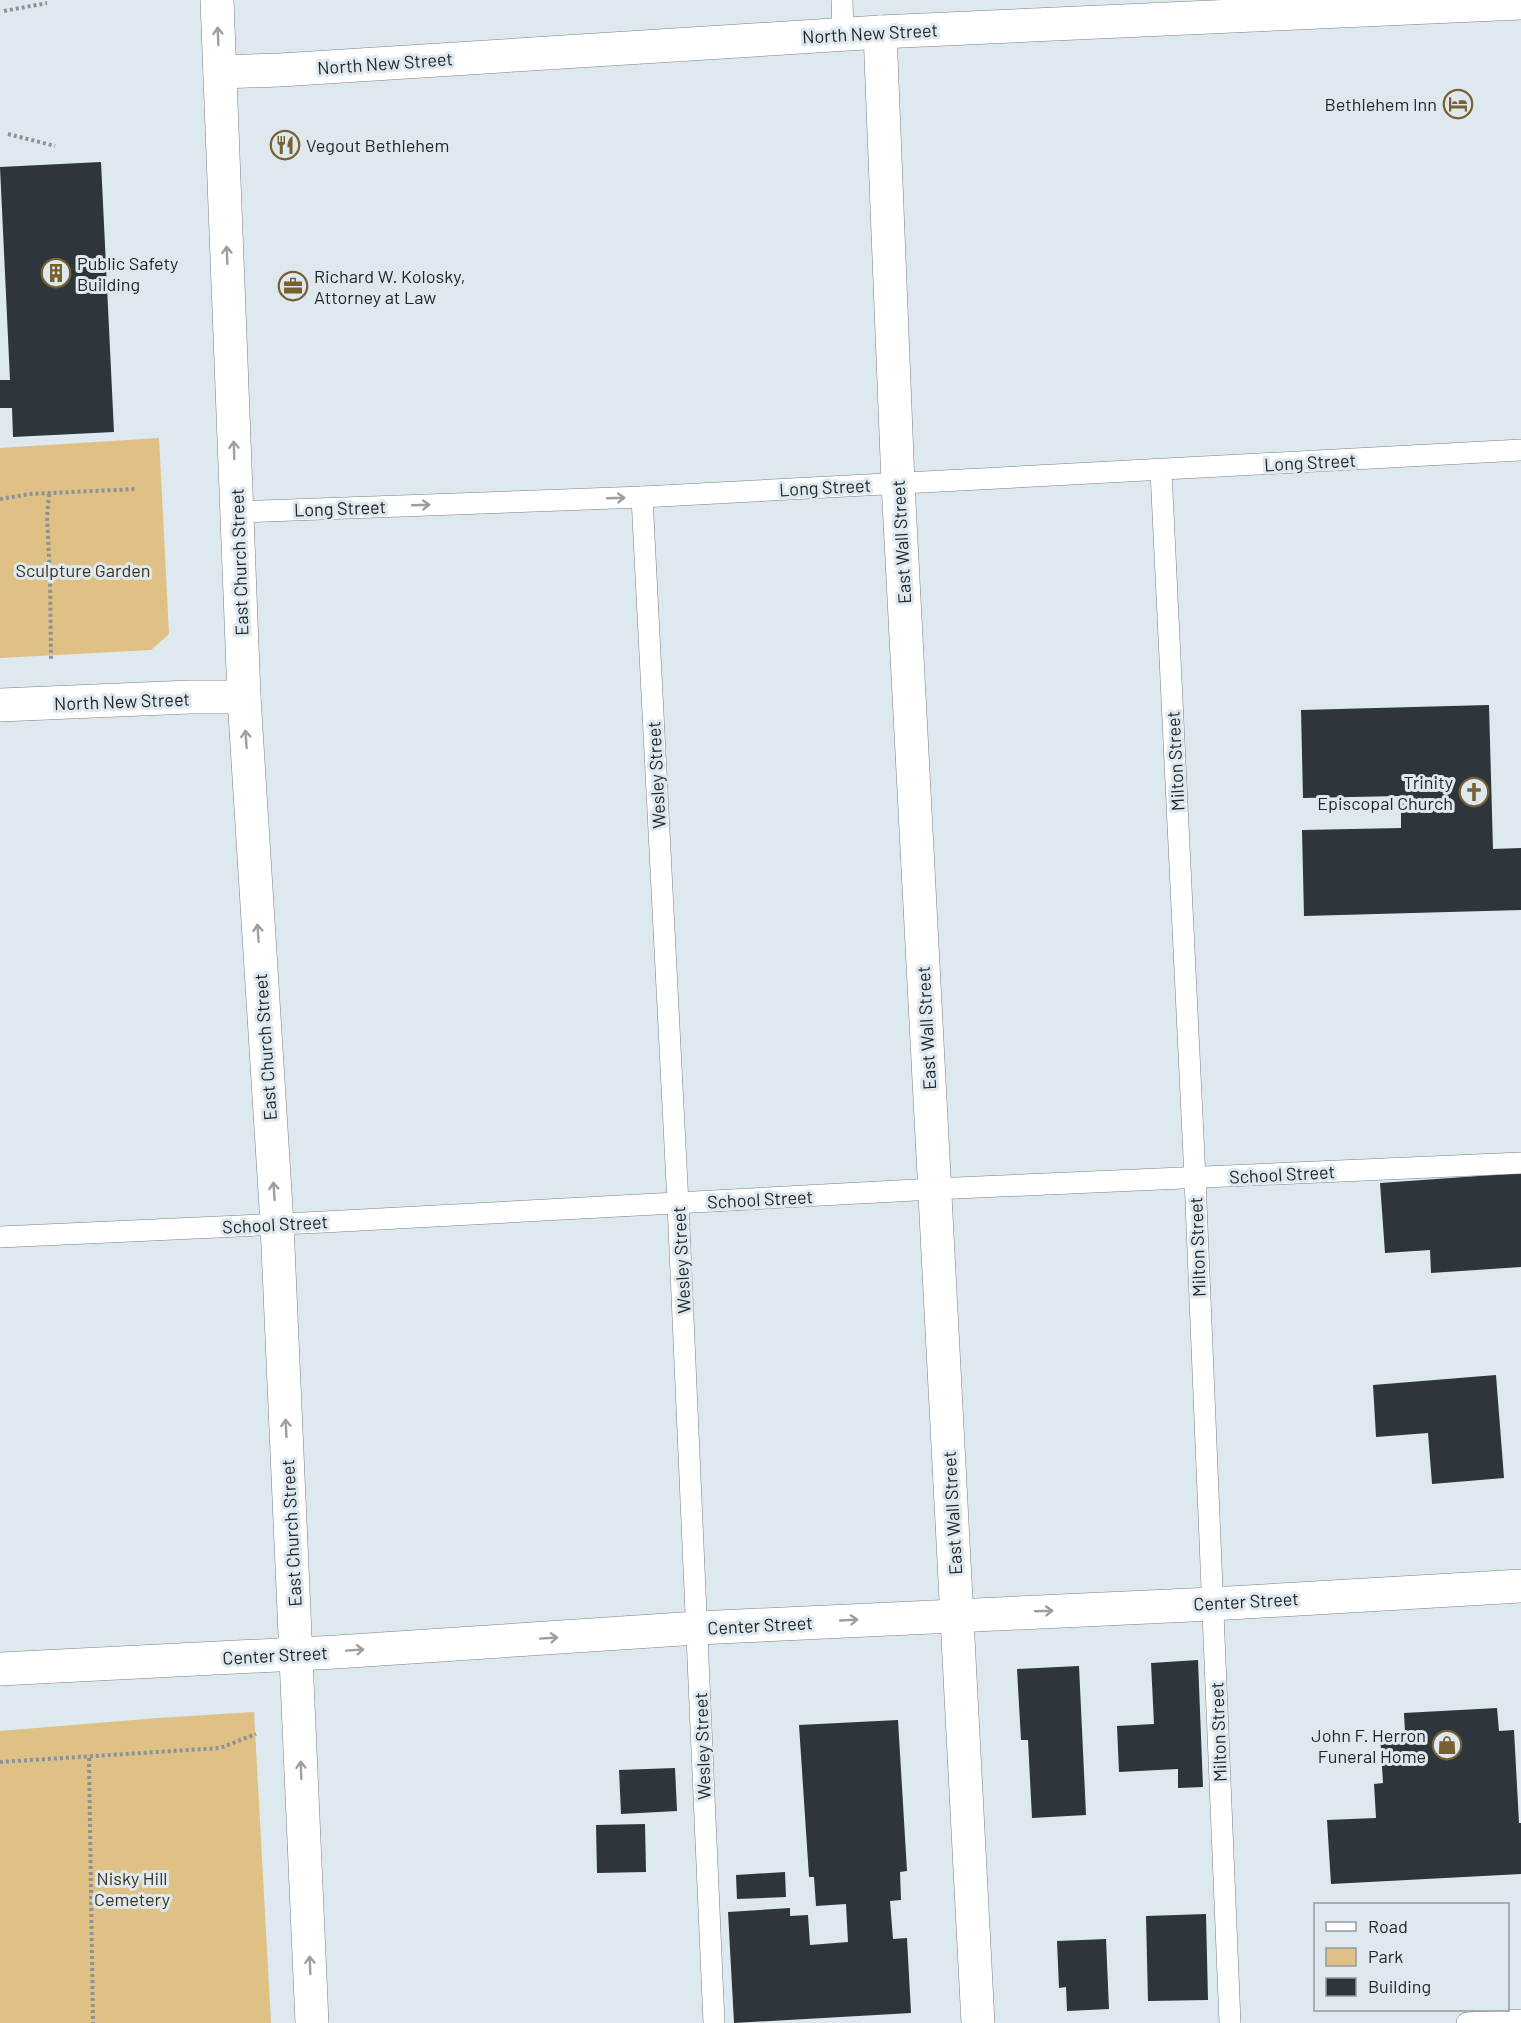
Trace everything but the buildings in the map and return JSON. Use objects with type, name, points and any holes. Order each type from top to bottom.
[{"type":"main road","name":"East Church Street","points":[[217,0],[244,697],[276,1224],[312,2023]]},
{"type":"main road","name":"North New Street","points":[[220,72],[880,32],[1521,3]]},
{"type":"main road","name":"East Wall Street","points":[[880,32],[898,483],[978,2023]]},
{"type":"main road","name":"North New Street","points":[[0,705],[244,697]]},
{"type":"main road","name":"Center Street","points":[[0,1669],[296,1654],[697,1628],[1212,1604],[1521,1586]]},
{"type":"lane","points":[[842,0],[843,34]]},
{"type":"lane","name":"Long Street","points":[[237,512],[642,497],[1521,450]]},
{"type":"lane","name":"Milton Street","points":[[1161,471],[1195,1178],[1230,2023]]},
{"type":"lane","name":"Wesley Street","points":[[642,497],[678,1204],[714,2023]]},
{"type":"lane","name":"School Street","points":[[0,1237],[678,1204],[934,1189],[1521,1163]]},
{"type":"lane","points":[[1467,2023],[1521,2020]]},
{"type":"path","points":[[4,12],[47,3]]},
{"type":"path","points":[[8,134],[55,146]]},
{"type":"path","points":[[0,499],[29,494],[136,489]]},
{"type":"path","points":[[49,494],[47,517],[51,659]]},
{"type":"path","points":[[0,1762],[220,1748],[256,1734]]},
{"type":"path","points":[[89,1758],[93,2023]]},
{"type":"green space","name":"Sculpture Garden","points":[[159,438],[169,634],[151,650],[0,658],[0,448]]},
{"type":"green space","name":"Nisky Hill Cemetery","points":[[254,1712],[271,2023],[0,2023],[0,1731]]},
{"type":"place","name":"Bethlehem Inn","points":[[1458,104]]},
{"type":"place","name":"Vegout Bethlehem","points":[[285,145]]},
{"type":"place","name":"Public Safety Building","points":[[56,273]]},
{"type":"place","name":"Richard W. Kolosky, Attorney at Law","points":[[293,286]]},
{"type":"place","name":"Trinity Episcopal Church","points":[[1474,792]]},
{"type":"place","name":"John F. Herron Funeral Home","points":[[1447,1745]]}]
